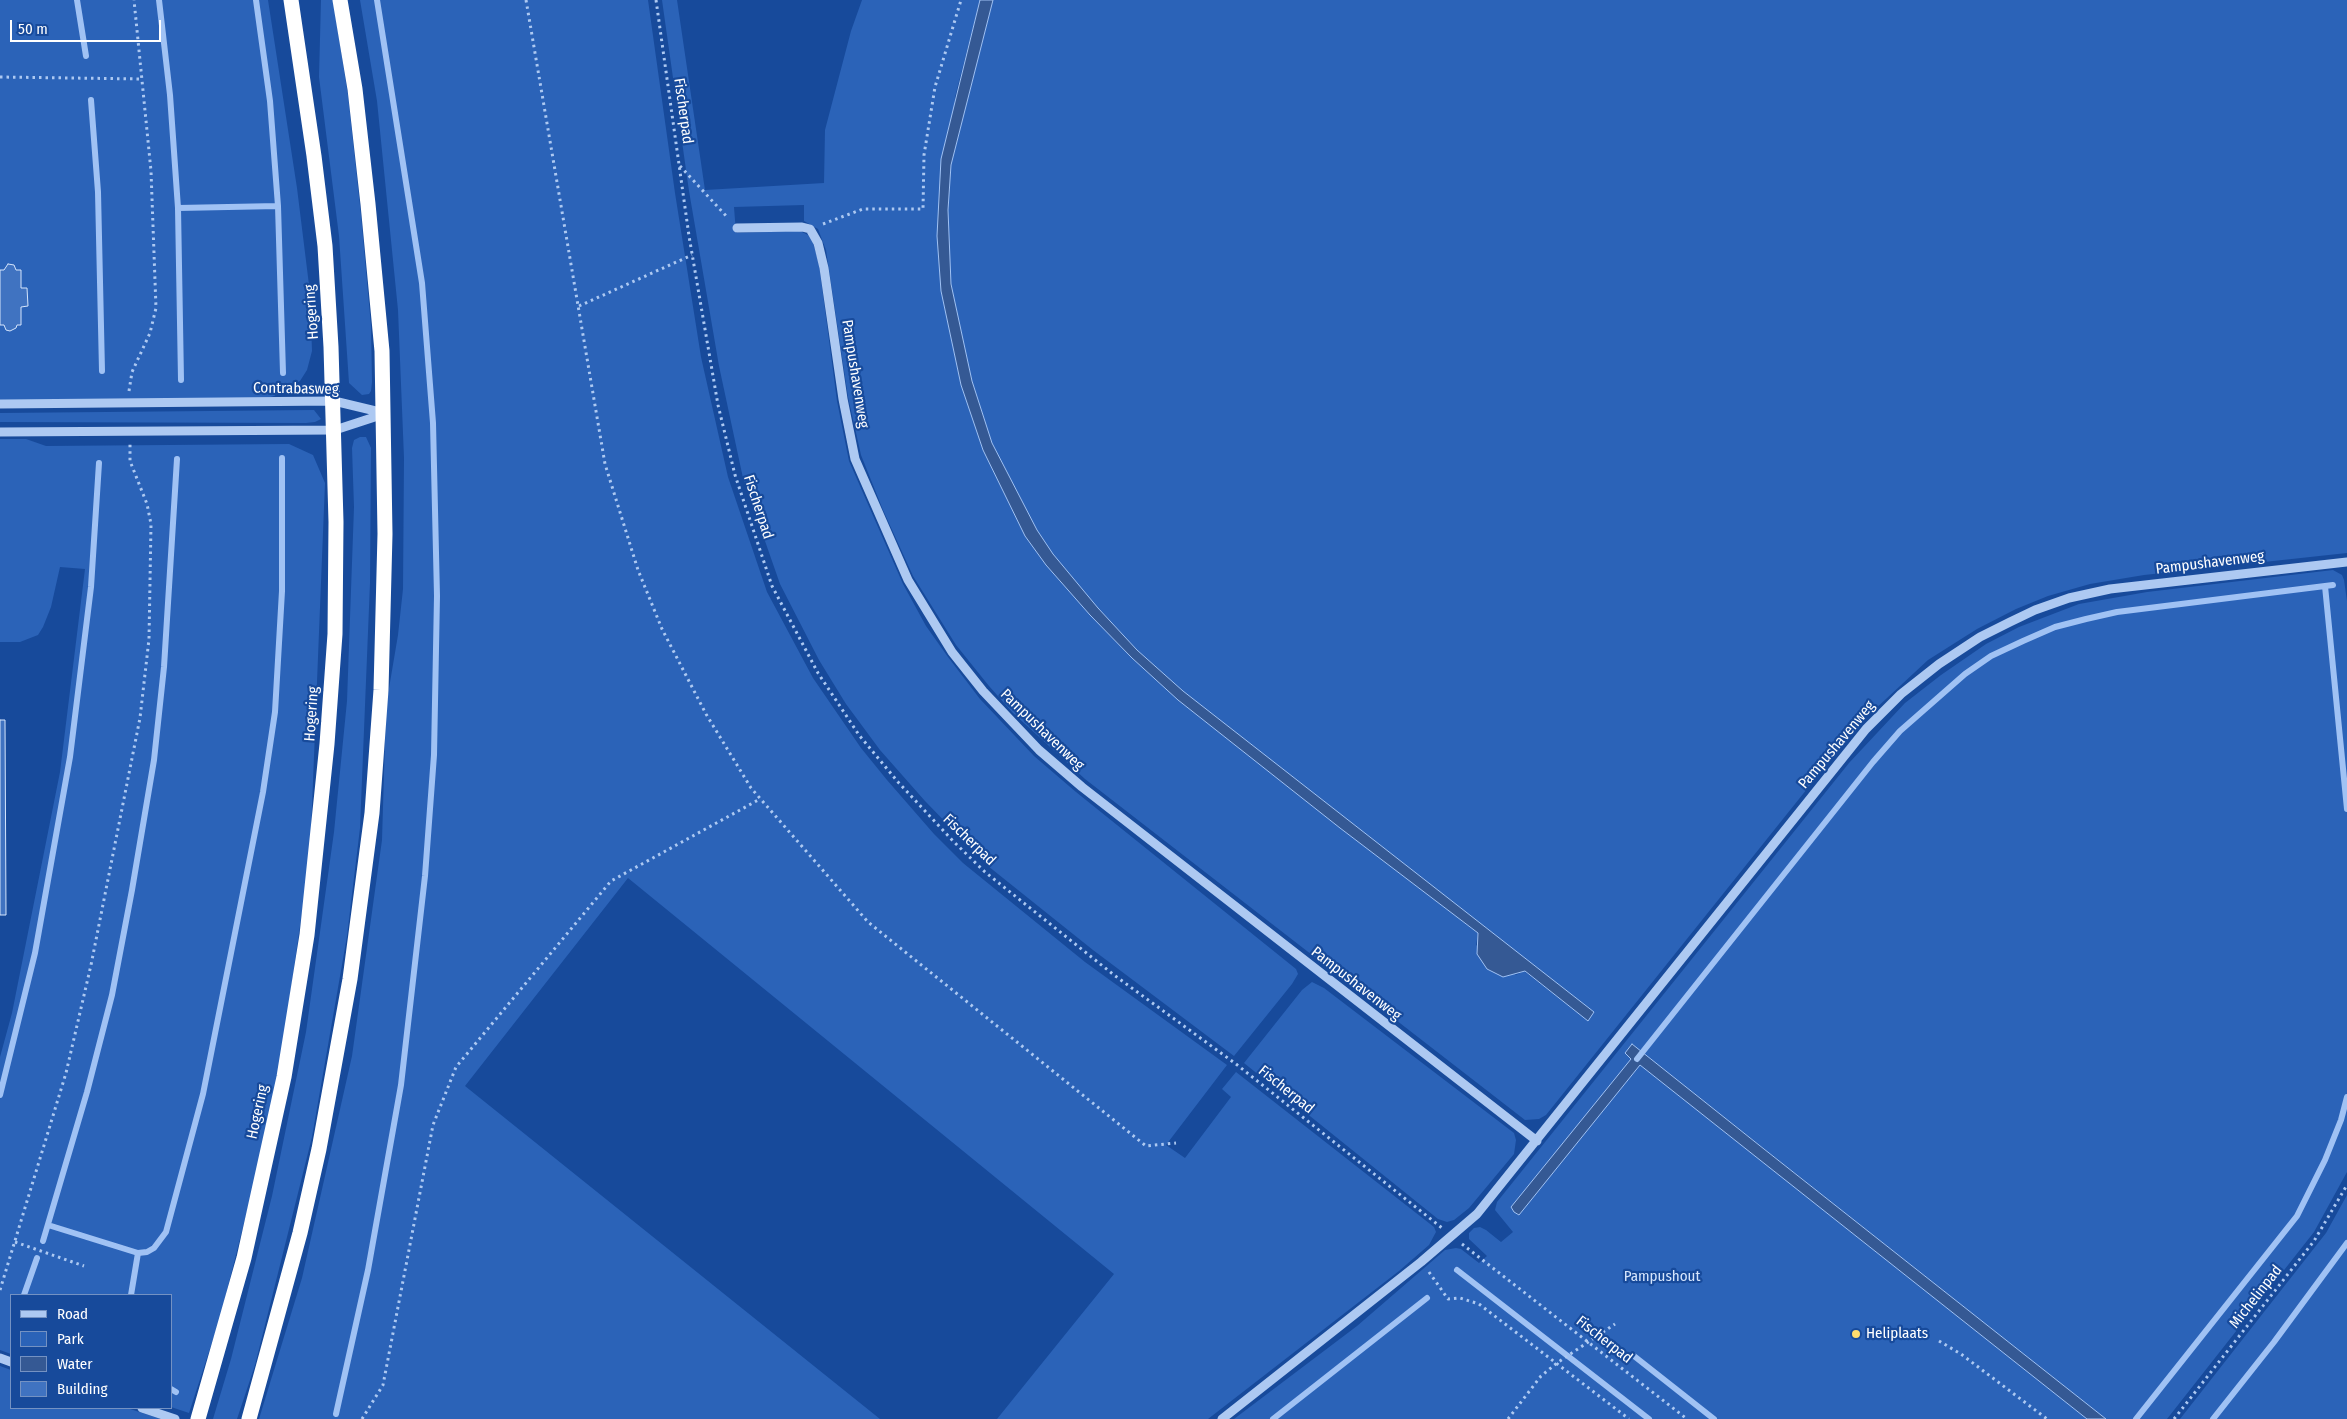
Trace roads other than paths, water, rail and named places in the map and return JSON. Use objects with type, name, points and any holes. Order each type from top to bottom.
[{"type":"highway","name":"Hogering","points":[[198,1419],[244,1258],[284,1077],[307,935],[327,754],[335,634],[335,430],[325,246],[307,98],[291,0]]},
{"type":"highway","points":[[249,1419],[259,1390],[319,1149],[350,978],[367,856],[381,690],[385,600],[382,351],[355,89],[340,0]]},
{"type":"street","name":"Pampushavenweg","points":[[738,228],[796,227],[810,229],[818,243],[824,268],[843,399],[855,459],[908,580],[952,652],[983,691],[1039,750],[1082,787],[1537,1141]]},
{"type":"street","name":"Contrabasweg","points":[[0,404],[334,401],[384,414]]},
{"type":"street","points":[[0,432],[335,430],[384,414]]},
{"type":"street","name":"Pampushavenweg","points":[[1222,1419],[1421,1262],[1477,1214],[1866,729],[1902,694],[1939,664],[2002,625],[2035,610],[2069,598],[2110,588],[2347,562]]},
{"type":"street","points":[[145,1409],[175,1419]]},
{"type":"water","points":[[980,0],[993,0],[951,165],[948,210],[951,284],[972,381],[992,443],[1037,530],[1053,554],[1098,608],[1137,650],[1183,691],[1594,1012],[1588,1021],[1525,971],[1503,977],[1487,969],[1477,954],[1478,933],[1340,828],[1178,700],[1132,658],[1090,615],[1046,565],[1025,536],[983,450],[961,385],[941,291],[937,236],[941,159]]},
{"type":"water","points":[[1632,1044],[2106,1419],[2087,1419],[1640,1065],[1519,1215],[1514,1212],[1511,1207],[1631,1059],[1625,1053]]},
{"type":"waterway","points":[[77,0],[86,56]]},
{"type":"waterway","points":[[159,0],[170,95],[178,208],[181,380]]},
{"type":"waterway","points":[[256,0],[270,101],[278,206],[283,373]]},
{"type":"waterway","points":[[336,1414],[368,1270],[401,1085],[425,876],[434,755],[437,596],[433,423],[422,283],[377,0]]},
{"type":"waterway","points":[[91,100],[98,192],[102,371]]},
{"type":"waterway","points":[[178,208],[278,206]]},
{"type":"waterway","points":[[138,1253],[147,1252],[154,1248],[166,1232],[203,1094],[263,792],[275,712],[282,591],[282,458]]},
{"type":"waterway","points":[[43,1241],[87,1092],[112,995],[132,890],[154,760],[164,667],[177,459]]},
{"type":"waterway","points":[[0,1095],[35,953],[70,757],[91,587],[99,463]]},
{"type":"waterway","points":[[1637,1059],[1873,762],[1900,731],[1965,674],[1991,656],[2055,627],[2117,612],[2333,585]]},
{"type":"waterway","points":[[2325,586],[2347,809]]},
{"type":"waterway","points":[[2136,1419],[2297,1216],[2325,1160],[2341,1120],[2347,1097]]},
{"type":"waterway","points":[[48,1225],[138,1253],[131,1294]]},
{"type":"waterway","points":[[2213,1419],[2274,1342],[2347,1243]]},
{"type":"waterway","points":[[24,1294],[37,1258]]},
{"type":"waterway","points":[[1457,1270],[1649,1419]]},
{"type":"waterway","points":[[1273,1419],[1427,1298]]},
{"type":"waterway","points":[[1634,1356],[1714,1419]]},
{"type":"waterway","points":[[172,1390],[176,1392]]},
{"type":"place","name":"Heliplaats","points":[[1856,1334]]},
{"type":"park label","name":"Pampushout","points":[[1662,1277]]}]
